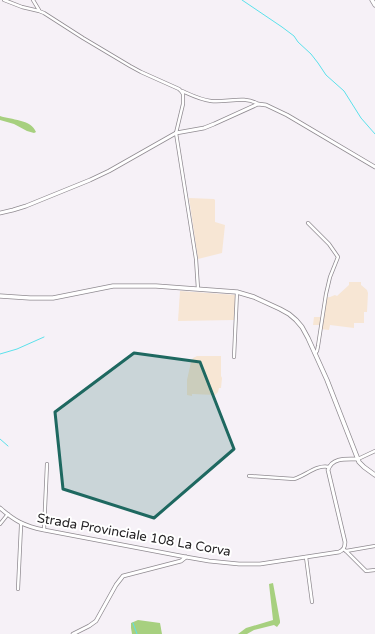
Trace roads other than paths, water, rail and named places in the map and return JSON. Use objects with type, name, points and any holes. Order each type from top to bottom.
[{"type":"main road","points":[[372,0],[375,5]]},
{"type":"main road","points":[[0,296],[53,298],[118,285],[238,292],[254,297],[289,314],[302,327],[327,380],[358,458],[364,467],[375,475]]},
{"type":"street","points":[[4,0],[50,16],[130,66],[197,98],[211,102],[251,100],[258,104],[266,105],[287,115],[375,167]]},
{"type":"street","points":[[33,0],[39,11]]},
{"type":"street","points":[[181,91],[183,94],[183,104],[176,133],[196,259],[198,289]]},
{"type":"street","points":[[0,213],[26,206],[90,180],[109,171],[176,133],[204,128],[258,104]]},
{"type":"street","points":[[308,223],[329,244],[338,257],[327,289],[318,346],[315,353]]},
{"type":"street","points":[[234,357],[238,292]]},
{"type":"street","points":[[375,452],[358,458],[346,458],[339,460],[332,463],[328,472],[345,542],[345,550],[366,571],[375,570]]},
{"type":"street","points":[[44,530],[47,464]]},
{"type":"street","points":[[249,476],[296,478],[316,468],[325,466],[329,467]]},
{"type":"street","name":"Strada Provinciale 108 La Corva","points":[[0,508],[27,526],[216,562],[249,565],[345,550]]},
{"type":"street","points":[[0,524],[8,514]]},
{"type":"street","points":[[18,589],[21,523]]},
{"type":"street","points":[[345,550],[375,546]]},
{"type":"street","points":[[73,634],[94,623],[116,585],[123,576],[181,561],[186,557]]},
{"type":"street","points":[[306,557],[312,602]]},
{"type":"waterway","points":[[242,0],[294,36],[298,42],[311,54],[326,75],[344,91],[361,118],[375,134]]},
{"type":"waterway","points":[[0,354],[17,349],[44,337]]},
{"type":"waterway","points":[[0,439],[8,446]]},
{"type":"waterway","points":[[133,623],[137,634]]}]
